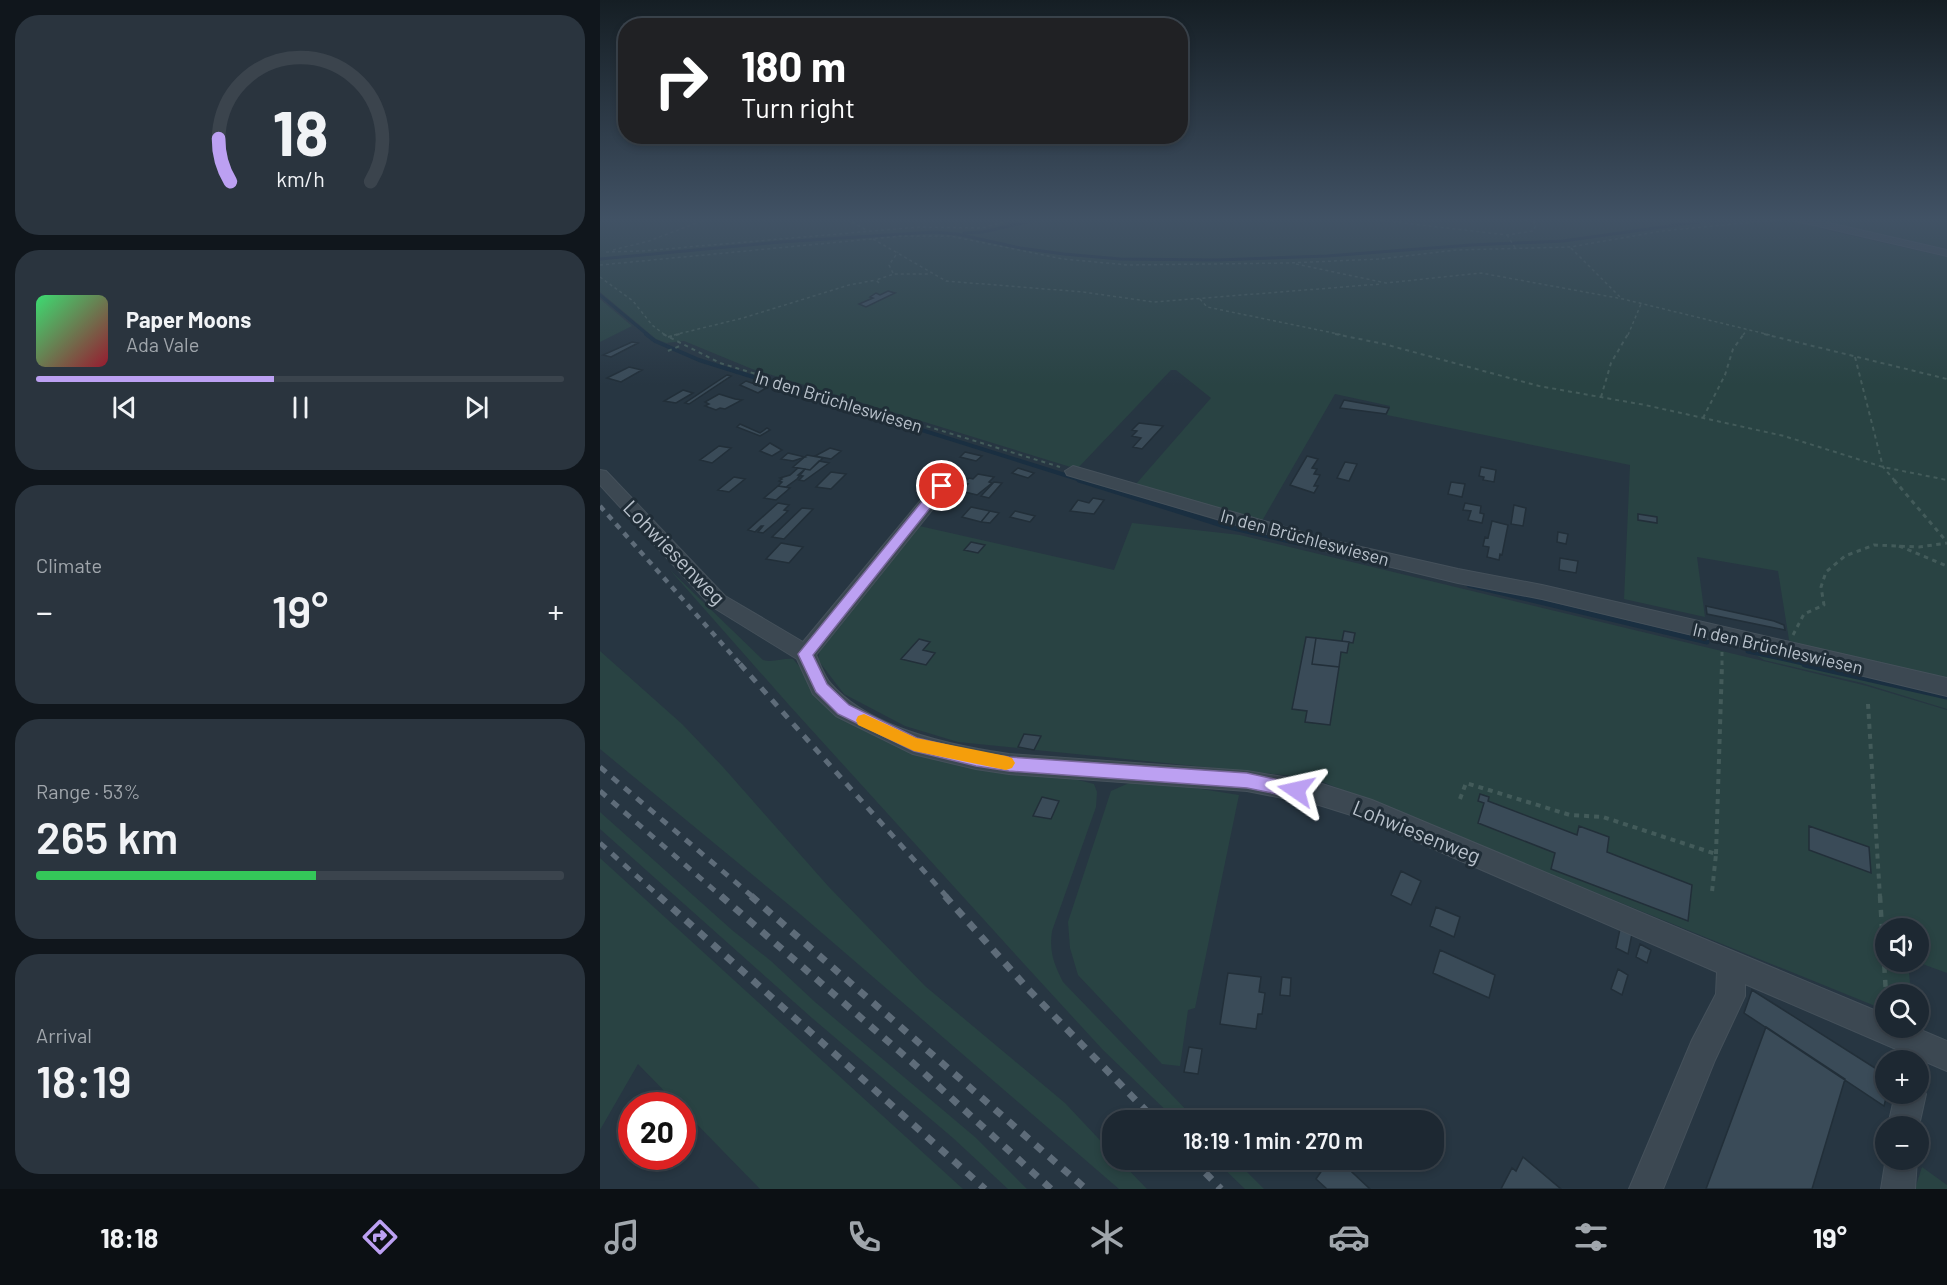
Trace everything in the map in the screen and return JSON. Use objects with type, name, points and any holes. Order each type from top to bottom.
[{"type":"street","name":"In den Brüchleswiesen","points":[[1073,471],[1329,546],[1458,576],[1542,592],[1947,687]]},
{"type":"street","name":"Lohwiesenweg","points":[[600,475],[718,601],[805,654],[821,688],[844,710],[914,744],[976,759],[1009,764],[1247,781],[1319,795],[1372,811],[1731,963],[1919,1050]]},
{"type":"street","points":[[805,654],[942,486]]},
{"type":"street","points":[[1646,1189],[1703,1051],[1730,996],[1731,963]]},
{"type":"street","points":[[1898,1189],[1900,1170]]},
{"type":"path","points":[[668,337],[743,318],[890,274]]},
{"type":"path","points":[[934,274],[946,281],[1083,292],[1154,302],[1467,274]]},
{"type":"path","points":[[1344,274],[1386,283]]},
{"type":"path","points":[[1489,274],[1623,299],[1947,379]]},
{"type":"path","points":[[1598,274],[1623,299]]},
{"type":"path","name":"In den Brüchleswiesen","points":[[600,277],[633,301],[652,325],[680,346],[746,373],[1073,471]]},
{"type":"path","points":[[876,279],[879,284]]},
{"type":"path","points":[[1200,299],[1207,307],[1384,344],[1539,386],[1784,435],[1883,467],[1947,480]]},
{"type":"path","points":[[1601,397],[1611,363],[1629,333],[1641,304]]},
{"type":"path","points":[[1703,418],[1725,375],[1733,349],[1747,330]]},
{"type":"path","points":[[670,351],[680,346]]},
{"type":"path","points":[[1855,357],[1883,467],[1947,542]]},
{"type":"path","points":[[1786,650],[1804,614],[1824,605],[1821,587],[1826,572],[1845,556],[1874,545],[1919,547],[1947,542]]},
{"type":"path","points":[[1897,546],[1947,566]]},
{"type":"path","points":[[1712,892],[1716,854],[1721,635]]},
{"type":"path","points":[[1868,704],[1885,984]]},
{"type":"path","points":[[1460,799],[1466,783],[1570,815],[1603,816],[1716,854]]},
{"type":"green space","points":[[600,274],[1947,274],[1947,709],[1862,683],[1764,660],[1756,655],[1756,650],[1790,646],[1778,571],[1697,557],[1705,617],[1624,599],[1630,465],[1387,415],[1390,406],[1335,394],[1262,521],[1136,484],[1211,398],[1176,370],[1171,370],[1077,469],[752,369],[684,341],[666,343],[656,339],[600,292]]},
{"type":"green space","points":[[600,299],[632,326],[600,342]]},
{"type":"green space","points":[[1132,523],[1240,535],[1867,686],[1947,710],[1947,973],[1929,966],[1929,918],[1875,918],[1875,972],[1909,972],[1910,984],[1875,984],[1875,1006],[1313,778],[958,742],[905,726],[844,694],[818,660],[821,644],[915,525],[1114,570]]},
{"type":"green space","points":[[670,570],[763,660],[793,659],[860,725],[1094,784],[1097,792],[1096,807],[1052,931],[1051,945],[1055,963],[1063,982],[1186,1110],[1166,1110],[1103,1050],[789,705]]},
{"type":"green space","points":[[600,651],[682,724],[828,886],[925,986],[1065,1103],[1102,1142],[1102,1170],[1129,1170],[1147,1189],[1119,1189],[800,914],[600,749]]},
{"type":"green space","points":[[1138,779],[1239,795],[1195,1008],[1188,1010],[1180,1066],[1162,1064],[1078,975],[1070,948],[1068,922],[1111,791]]},
{"type":"green space","points":[[600,812],[815,1002],[975,1137],[1027,1189],[1008,1189],[953,1138],[812,1018],[600,829]]},
{"type":"green space","points":[[600,858],[963,1189],[760,1189],[696,1123],[696,1092],[665,1092],[638,1064],[622,1092],[618,1092],[618,1099],[600,1130]]},
{"type":"green space","points":[[1225,1170],[1245,1170],[1264,1189],[1245,1189]]},
{"type":"green space","points":[[1921,1170],[1926,1170],[1947,1185],[1947,1189],[1915,1189]]},
{"type":"building","points":[[888,291],[895,293],[866,307],[859,304],[873,298],[870,297],[876,293],[880,295]]},
{"type":"building","points":[[632,342],[638,343],[611,357],[603,355]]},
{"type":"building","points":[[629,367],[642,370],[621,382],[607,378]]},
{"type":"building","points":[[727,375],[731,376],[689,404],[685,403]]},
{"type":"building","points":[[746,381],[766,388],[758,393],[740,385]]},
{"type":"building","points":[[683,390],[693,393],[676,403],[664,401]]},
{"type":"building","points":[[719,394],[742,400],[725,409],[716,410],[705,406],[709,404],[705,402]]},
{"type":"building","points":[[1344,400],[1389,408],[1386,414],[1340,408]]},
{"type":"building","points":[[1139,423],[1163,426],[1142,449],[1133,447],[1141,438],[1132,436],[1137,431],[1132,430]]},
{"type":"building","points":[[740,424],[760,433],[767,428],[770,430],[760,436],[737,427]]},
{"type":"building","points":[[770,443],[782,450],[772,456],[760,451]]},
{"type":"building","points":[[719,446],[731,448],[712,463],[700,460]]},
{"type":"building","points":[[830,448],[841,451],[831,459],[815,456]]},
{"type":"building","points":[[965,452],[982,456],[976,461],[960,457]]},
{"type":"building","points":[[788,453],[805,457],[793,461],[781,459]]},
{"type":"building","points":[[807,455],[823,458],[810,470],[793,467]]},
{"type":"building","points":[[1307,456],[1318,459],[1312,468],[1317,469],[1314,474],[1320,475],[1314,486],[1318,486],[1314,493],[1290,485]]},
{"type":"building","points":[[819,461],[829,463],[804,481],[799,480],[803,476],[798,475],[805,469],[810,470]]},
{"type":"building","points":[[1345,462],[1357,464],[1349,481],[1337,478]]},
{"type":"building","points":[[1481,467],[1496,470],[1494,482],[1483,480],[1484,477],[1479,476]]},
{"type":"building","points":[[798,468],[805,469],[797,479],[786,487],[778,486],[782,482],[779,481],[782,479],[780,478],[790,475]]},
{"type":"building","points":[[1018,468],[1034,473],[1028,478],[1012,473]]},
{"type":"building","points":[[831,472],[846,474],[831,489],[816,487]]},
{"type":"building","points":[[978,474],[994,477],[989,482],[992,483],[977,495],[961,491],[968,484],[964,483],[969,478],[973,479]]},
{"type":"building","points":[[734,477],[745,479],[729,492],[718,490]]},
{"type":"building","points":[[994,482],[1002,483],[989,498],[981,496]]},
{"type":"building","points":[[1451,482],[1465,484],[1462,497],[1448,494]]},
{"type":"building","points":[[778,486],[790,488],[776,500],[764,498]]},
{"type":"building","points":[[1093,498],[1104,500],[1094,514],[1070,511],[1078,500],[1089,503]]},
{"type":"building","points":[[778,503],[789,505],[784,510],[788,511],[763,533],[758,532],[763,526],[755,532],[748,530]]},
{"type":"building","points":[[1465,503],[1481,506],[1480,513],[1484,514],[1482,523],[1468,520],[1471,511],[1463,510]]},
{"type":"building","points":[[1514,505],[1526,508],[1523,526],[1511,524]]},
{"type":"building","points":[[971,507],[990,511],[981,522],[962,517]]},
{"type":"building","points":[[802,508],[813,509],[784,539],[772,537]]},
{"type":"building","points":[[990,511],[999,513],[990,523],[981,522]]},
{"type":"building","points":[[1015,511],[1035,516],[1030,522],[1010,517]]},
{"type":"building","points":[[1638,514],[1657,517],[1657,523],[1638,520]]},
{"type":"building","points":[[1492,521],[1508,525],[1499,560],[1487,557],[1489,547],[1483,546],[1485,537],[1488,538]]},
{"type":"building","points":[[1558,532],[1568,534],[1566,544],[1557,542]]},
{"type":"building","points":[[971,542],[985,545],[978,553],[964,550]]},
{"type":"building","points":[[781,543],[803,547],[789,563],[766,559]]},
{"type":"building","points":[[1560,558],[1578,561],[1576,573],[1559,570]]},
{"type":"building","points":[[1706,606],[1774,621],[1784,625],[1785,630],[1707,614]]},
{"type":"building","points":[[1344,631],[1355,633],[1353,643],[1342,641]]},
{"type":"building","points":[[1306,637],[1316,638],[1312,664],[1339,667],[1330,725],[1305,722],[1307,711],[1292,709]]},
{"type":"building","points":[[1316,638],[1349,642],[1347,653],[1341,652],[1339,667],[1312,664]]},
{"type":"building","points":[[919,639],[930,642],[923,650],[935,653],[926,665],[901,659]]},
{"type":"building","points":[[1024,734],[1041,736],[1034,750],[1018,747]]},
{"type":"building","points":[[1480,794],[1489,797],[1488,801],[1577,835],[1579,826],[1609,837],[1607,852],[1692,885],[1688,921],[1551,869],[1555,853],[1478,823],[1484,803],[1478,801]]},
{"type":"building","points":[[1042,797],[1059,801],[1051,819],[1033,816]]},
{"type":"building","points":[[1809,826],[1869,847],[1871,873],[1809,850]]},
{"type":"building","points":[[1401,871],[1421,881],[1411,905],[1391,895]]},
{"type":"building","points":[[1436,907],[1460,917],[1454,937],[1430,926]]},
{"type":"building","points":[[1620,929],[1632,934],[1628,954],[1616,948]]},
{"type":"building","points":[[1640,944],[1651,950],[1647,963],[1636,957]]},
{"type":"building","points":[[1440,950],[1495,975],[1489,998],[1433,973]]},
{"type":"building","points":[[1618,969],[1628,975],[1622,995],[1611,989]]},
{"type":"building","points":[[1228,973],[1261,977],[1259,992],[1265,993],[1262,1014],[1258,1014],[1256,1029],[1220,1024]]},
{"type":"building","points":[[1282,977],[1291,978],[1290,996],[1280,995]]},
{"type":"building","points":[[1752,990],[1875,1068],[1875,1100],[1744,1013]]},
{"type":"building","points":[[1766,1027],[1845,1079],[1812,1189],[1706,1189]]},
{"type":"building","points":[[1189,1047],[1202,1049],[1198,1074],[1184,1072]]},
{"type":"building","points":[[1523,1157],[1561,1189],[1501,1189],[1512,1168],[1516,1171]]},
{"type":"building","points":[[1322,1170],[1350,1170],[1370,1189],[1327,1189],[1316,1179]]},
{"type":"waterway","points":[[600,295],[648,335]]},
{"type":"waterway","points":[[646,334],[655,341],[699,360],[1084,481]]},
{"type":"waterway","points":[[1079,480],[1225,526],[1298,543]]},
{"type":"waterway","points":[[1469,585],[1707,642]]},
{"type":"waterway","points":[[1748,651],[1812,665]]},
{"type":"waterway","points":[[1805,664],[1947,696]]},
{"type":"railway","points":[[600,506],[741,665]]},
{"type":"railway","points":[[740,664],[947,897]]},
{"type":"railway","points":[[600,767],[753,897]]},
{"type":"railway","points":[[600,791],[722,897]]},
{"type":"railway","points":[[600,843],[660,897]]},
{"type":"railway","points":[[659,896],[985,1189]]},
{"type":"railway","points":[[721,896],[914,1064],[1051,1189]]},
{"type":"railway","points":[[751,896],[1086,1189]]},
{"type":"railway","points":[[945,896],[1028,989],[1145,1110]]},
{"type":"railway","points":[[1203,1170],[1221,1189]]},
{"type":"slow traffic","points":[[864,720],[914,744],[976,759],[1006,763]]},
{"type":"route","points":[[942,486],[805,654],[821,688],[844,710],[914,744],[976,759],[1009,764],[1247,781],[1296,790]]}]
